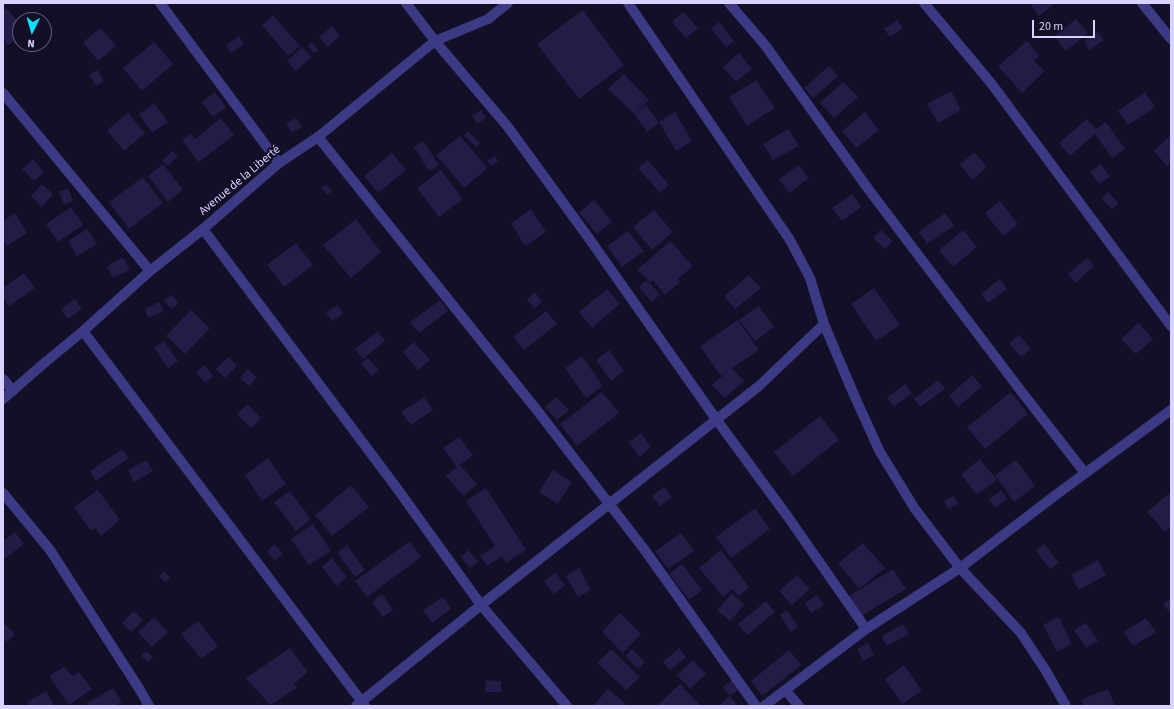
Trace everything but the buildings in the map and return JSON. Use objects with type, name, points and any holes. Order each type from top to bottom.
[{"type":"street","points":[[160,3],[279,163]]},
{"type":"street","points":[[406,3],[435,41],[508,127],[584,231],[716,420],[788,517],[866,629]]},
{"type":"street","name":"Avenue de la Liberté","points":[[3,399],[83,331],[150,271],[203,229],[279,163],[318,137],[435,41],[488,18],[508,3]]},
{"type":"street","points":[[628,3],[790,240],[810,278],[824,324],[880,452],[915,509],[960,568],[1021,633],[1046,671],[1066,706]]},
{"type":"street","points":[[730,3],[765,44],[869,190],[1016,385],[1085,473]]},
{"type":"street","points":[[924,3],[991,83],[1171,326]]},
{"type":"street","points":[[1142,3],[1171,39]]},
{"type":"street","points":[[3,93],[150,271]]},
{"type":"street","points":[[318,137],[536,409],[644,549],[756,706]]},
{"type":"street","points":[[203,229],[391,481],[481,605],[567,706]]},
{"type":"street","points":[[83,331],[361,705],[481,605],[759,386],[824,324]]},
{"type":"street","points":[[3,379],[13,391]]},
{"type":"street","points":[[764,706],[786,691],[866,629],[960,568],[1171,410]]},
{"type":"street","points":[[3,493],[50,550],[149,706]]},
{"type":"street","points":[[786,691],[799,706]]}]
